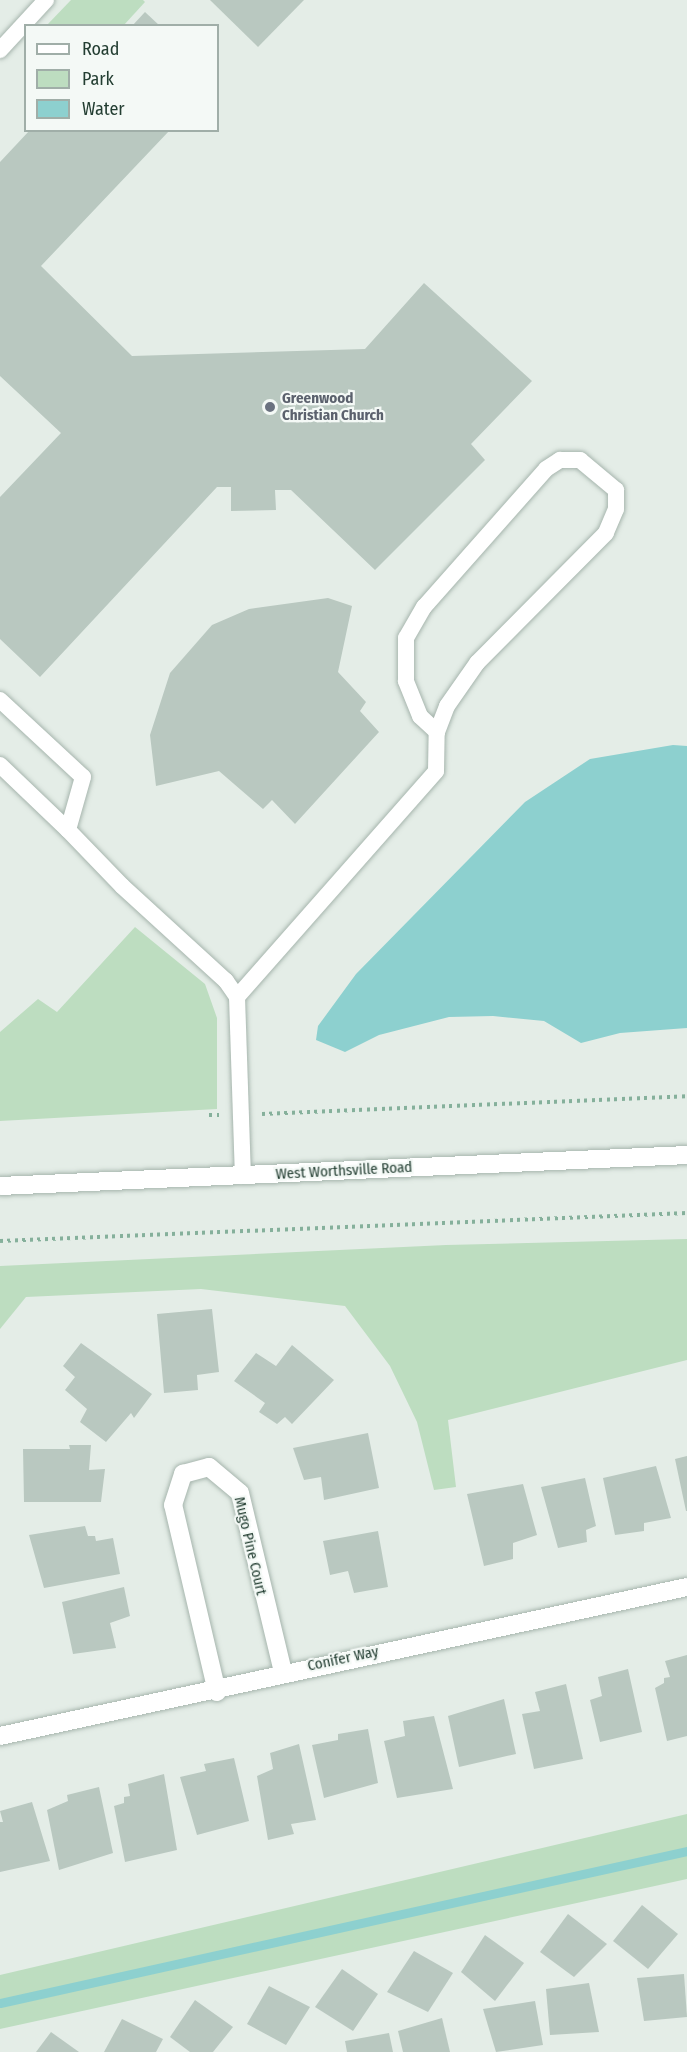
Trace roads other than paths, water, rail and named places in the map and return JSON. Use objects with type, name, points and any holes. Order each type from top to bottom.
[{"type":"street","name":"West Worthsville Road","points":[[0,1186],[687,1155]]},
{"type":"street","name":"Mugo Pine Court","points":[[218,1692],[173,1505],[183,1474],[210,1467],[240,1493],[283,1672]]},
{"type":"street","name":"Conifer Way","points":[[0,1736],[218,1692],[283,1672],[687,1587]]},
{"type":"lane","points":[[0,50],[46,0]]},
{"type":"lane","points":[[237,997],[436,771],[437,732],[447,706],[477,663],[606,533],[616,508],[616,490],[601,473],[580,460],[560,460],[546,469],[424,607],[406,638],[406,681],[420,716],[437,732]]},
{"type":"lane","points":[[0,700],[83,777],[68,830]]},
{"type":"lane","points":[[0,765],[226,981],[237,997],[243,1176]]},
{"type":"water","points":[[673,745],[687,746],[687,1028],[620,1033],[581,1043],[544,1021],[493,1016],[449,1017],[379,1035],[345,1052],[316,1040],[318,1026],[356,974],[525,802],[590,759]]},
{"type":"waterway","points":[[0,2003],[687,1851]]},
{"type":"place","name":"Greenwood Christian Church","points":[[270,407]]}]
